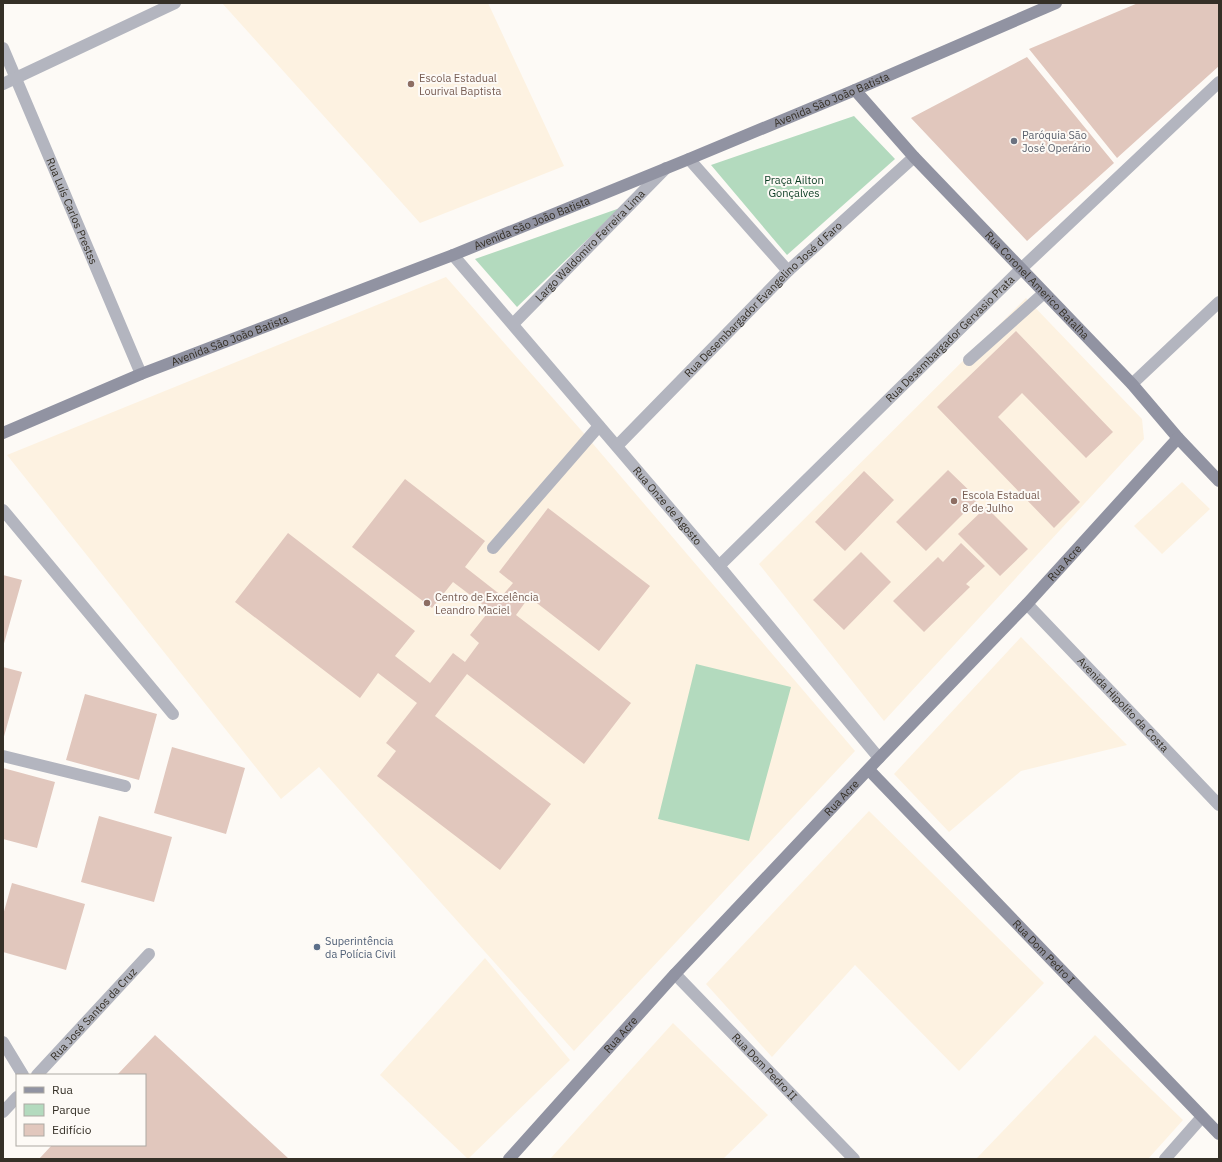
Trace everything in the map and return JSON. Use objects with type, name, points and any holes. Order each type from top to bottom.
[{"type":"street","points":[[3,84],[175,3]]},
{"type":"street","name":"Avenida São João Batista","points":[[3,433],[142,374],[453,255],[689,159],[855,90],[1056,3]]},
{"type":"street","name":"Rua Luís Carlos Prestss","points":[[3,48],[142,374]]},
{"type":"street","name":"Rua Desembargador Gervasio Prata","points":[[719,566],[1022,268],[1219,82]]},
{"type":"street","name":"Rua Coronel Americo Batalha","points":[[855,90],[914,157],[1132,384],[1178,438],[1219,481]]},
{"type":"street","name":"Rua Desembargador Evangelino José d Faro","points":[[617,446],[788,271],[914,157]]},
{"type":"street","points":[[689,159],[788,271]]},
{"type":"street","name":"Largo Waldomiro Ferreira Lima","points":[[513,324],[667,167]]},
{"type":"street","name":"Rua Onze de Agosto","points":[[453,255],[719,566],[879,758]]},
{"type":"street","points":[[969,360],[1044,293]]},
{"type":"street","points":[[1132,384],[1219,302]]},
{"type":"street","points":[[493,548],[599,426]]},
{"type":"street","name":"Rua Acre","points":[[509,1159],[675,974],[1027,604],[1178,438]]},
{"type":"street","points":[[3,510],[173,714]]},
{"type":"street","name":"Avenida Hipolito da Costa","points":[[1027,604],[1219,805]]},
{"type":"street","points":[[3,756],[125,786]]},
{"type":"street","name":"Rua Dom Pedro I","points":[[869,770],[1219,1134]]},
{"type":"street","name":"Rua José Santos da Cruz","points":[[38,1074],[149,954]]},
{"type":"street","name":"Rua Dom Pedro II","points":[[675,974],[854,1159]]},
{"type":"street","points":[[3,1042],[22,1074]]},
{"type":"street","points":[[3,1112],[16,1098]]},
{"type":"street","points":[[1165,1159],[1202,1117]]},
{"type":"shaded area","name":"Escola Estadual Lourival Baptista","points":[[222,3],[488,3],[564,166],[420,223]]},
{"type":"shaded area","name":"Centro de Excelência Leandro Maciel","points":[[446,277],[588,438],[855,751],[574,1051],[319,767],[281,799],[7,455]]},
{"type":"shaded area","name":"Escola Estadual 8 de Julho","points":[[1026,298],[1142,419],[1144,439],[884,721],[759,564]]},
{"type":"shaded area","points":[[1182,482],[1210,509],[1162,554],[1134,526]]},
{"type":"shaded area","points":[[1021,637],[1127,745],[1021,771],[949,832],[894,774]]},
{"type":"shaded area","points":[[869,811],[1044,983],[959,1071],[855,965],[772,1057],[706,984]]},
{"type":"shaded area","points":[[485,958],[570,1060],[468,1159],[380,1075]]},
{"type":"shaded area","points":[[673,1023],[768,1115],[723,1159],[550,1159]]},
{"type":"shaded area","points":[[1095,1035],[1183,1120],[1148,1159],[976,1159]]},
{"type":"green space","name":"Praça Ailton Gonçalves","points":[[854,116],[895,159],[787,255],[711,165]]},
{"type":"green space","points":[[620,208],[517,307],[475,259]]},
{"type":"green space","points":[[696,664],[791,687],[749,841],[658,819]]},
{"type":"building","points":[[1138,3],[1219,3],[1219,66],[1117,158],[1029,49]]},
{"type":"building","name":"Paróquia São José Operário","points":[[1027,57],[1114,163],[1027,241],[911,118]]},
{"type":"building","points":[[1016,331],[1113,432],[1086,458],[1022,393],[998,417],[1080,502],[1054,528],[937,407]]},
{"type":"building","points":[[948,470],[978,499],[926,551],[896,522]]},
{"type":"building","points":[[864,471],[894,500],[845,551],[815,522]]},
{"type":"building","points":[[405,479],[485,541],[465,567],[502,596],[513,583],[499,572],[548,508],[650,586],[599,651],[529,597],[516,615],[631,703],[584,764],[467,674],[435,716],[551,804],[500,870],[377,776],[396,751],[386,743],[417,703],[378,673],[360,698],[235,602],[288,533],[415,631],[395,656],[430,683],[453,653],[465,662],[479,643],[470,635],[490,610],[453,582],[432,608],[352,547]]},
{"type":"building","points":[[986,507],[1028,549],[1000,576],[958,534]]},
{"type":"building","points":[[961,543],[985,566],[966,584],[970,587],[924,632],[893,601],[938,557],[943,562]]},
{"type":"building","points":[[861,552],[891,582],[844,630],[813,600]]},
{"type":"building","points":[[3,575],[22,580],[3,647]]},
{"type":"building","points":[[3,667],[22,672],[3,740]]},
{"type":"building","points":[[85,694],[157,714],[139,780],[66,760]]},
{"type":"building","points":[[172,747],[245,768],[226,834],[154,813]]},
{"type":"building","points":[[3,768],[55,782],[37,848],[3,839]]},
{"type":"building","points":[[99,816],[172,837],[154,902],[81,882]]},
{"type":"building","points":[[12,883],[85,904],[66,970],[3,952],[3,915]]},
{"type":"building","points":[[155,1035],[289,1159],[39,1159],[51,1146],[146,1146],[146,1074],[118,1074]]},
{"type":"place","name":"Escola Estadual Lourival Baptista","points":[[411,84]]},
{"type":"place","name":"Paróquia São José Operário","points":[[1014,141]]},
{"type":"place","name":"Escola Estadual 8 de Julho","points":[[954,501]]},
{"type":"place","name":"Centro de Excelência Leandro Maciel","points":[[427,603]]},
{"type":"place","name":"Superintência da Polícia Civil","points":[[317,947]]}]
